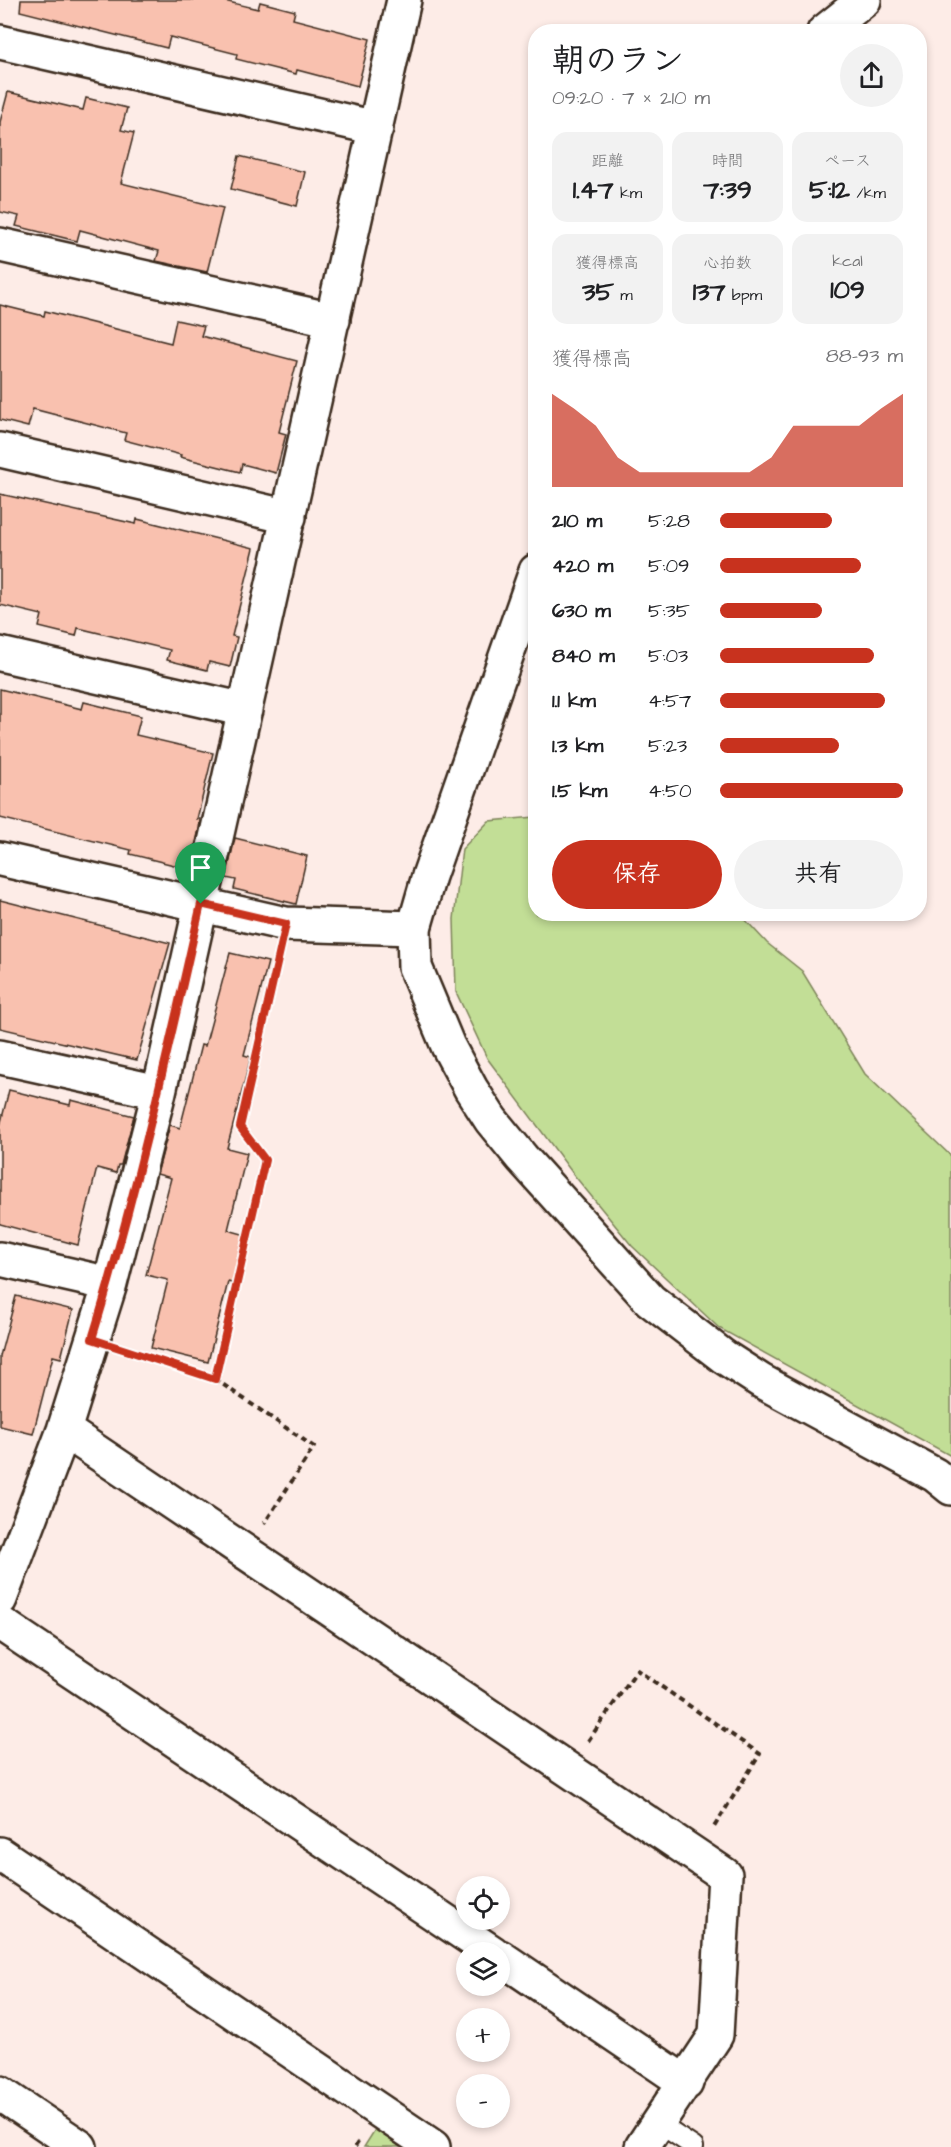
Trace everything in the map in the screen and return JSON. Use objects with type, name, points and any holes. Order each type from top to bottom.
[{"type":"street","points":[[0,1599],[64,1430],[110,1284],[159,1092],[404,0]]},
{"type":"street","points":[[834,24],[864,0]]},
{"type":"street","points":[[0,42],[376,128]]},
{"type":"street","points":[[0,245],[333,320]]},
{"type":"street","points":[[0,450],[289,518]]},
{"type":"street","points":[[528,594],[429,876],[414,928],[415,967],[448,1046],[491,1120],[522,1158],[650,1300],[724,1357],[761,1381],[935,1475],[951,1488]]},
{"type":"street","points":[[0,654],[245,710]]},
{"type":"street","points":[[0,859],[286,924],[414,928]]},
{"type":"street","points":[[0,1057],[159,1092]]},
{"type":"street","points":[[0,1259],[110,1284]]},
{"type":"street","points":[[64,1430],[725,1875],[716,2035],[650,2135]]},
{"type":"street","points":[[0,1623],[477,1942]]},
{"type":"street","points":[[0,1854],[433,2147]]},
{"type":"street","points":[[510,1965],[686,2083]]},
{"type":"street","points":[[0,2093],[80,2147]]},
{"type":"lane","points":[[650,2135],[694,2147]]},
{"type":"path","points":[[215,1379],[265,1160],[240,1127],[286,924]]},
{"type":"path","points":[[92,1339],[215,1379],[314,1447],[245,1552]]},
{"type":"path","points":[[569,1769],[637,1670],[646,1676],[760,1754],[695,1855]]},
{"type":"green space","points":[[528,818],[528,921],[747,921],[767,943],[802,971],[865,1074],[951,1156],[951,1456],[719,1328],[632,1246],[574,1175],[487,1058],[456,992],[454,919],[462,849],[489,821]]},
{"type":"green space","points":[[376,2128],[404,2147],[364,2147]]},
{"type":"building","points":[[21,0],[220,0],[258,9],[260,2],[295,11],[293,19],[370,39],[358,86],[297,70],[296,74],[236,59],[237,54],[170,37],[167,48],[20,11]]},
{"type":"building","points":[[8,92],[83,110],[86,98],[127,108],[121,130],[134,133],[121,183],[223,208],[207,272],[156,261],[159,251],[80,230],[77,241],[16,226],[19,216],[0,212],[0,122]]},
{"type":"building","points":[[239,156],[305,172],[297,206],[231,189]]},
{"type":"building","points":[[0,305],[44,316],[45,311],[171,343],[176,320],[204,326],[201,336],[297,361],[279,432],[286,434],[276,473],[242,464],[240,472],[180,457],[181,455],[124,440],[126,433],[33,409],[28,427],[0,420]]},
{"type":"building","points":[[0,494],[136,524],[137,519],[254,548],[232,636],[237,637],[230,667],[209,662],[207,670],[167,660],[170,650],[78,628],[76,636],[39,627],[42,615],[0,605]]},
{"type":"building","points":[[0,689],[82,709],[84,702],[141,716],[136,735],[213,753],[197,819],[200,819],[199,829],[190,869],[130,854],[131,850],[0,818]]},
{"type":"building","points":[[235,838],[307,856],[296,904],[234,889],[236,880],[226,878]]},
{"type":"building","points":[[0,900],[170,943],[137,1060],[0,1028]]},
{"type":"building","points":[[230,953],[268,962],[244,1055],[251,1057],[227,1148],[247,1153],[228,1230],[246,1235],[235,1284],[228,1282],[208,1362],[151,1348],[168,1280],[146,1275],[171,1178],[157,1174],[170,1125],[180,1128],[201,1045],[205,1046]]},
{"type":"building","points":[[9,1090],[70,1105],[71,1100],[134,1116],[121,1165],[118,1165],[116,1173],[97,1168],[78,1245],[0,1224],[0,1126]]},
{"type":"building","points":[[16,1296],[73,1310],[61,1358],[53,1356],[33,1434],[0,1426],[0,1356]]},
{"type":"route","points":[[201,904],[286,924],[240,1127],[265,1160],[215,1379],[92,1339],[110,1284],[159,1092],[201,904]]}]
